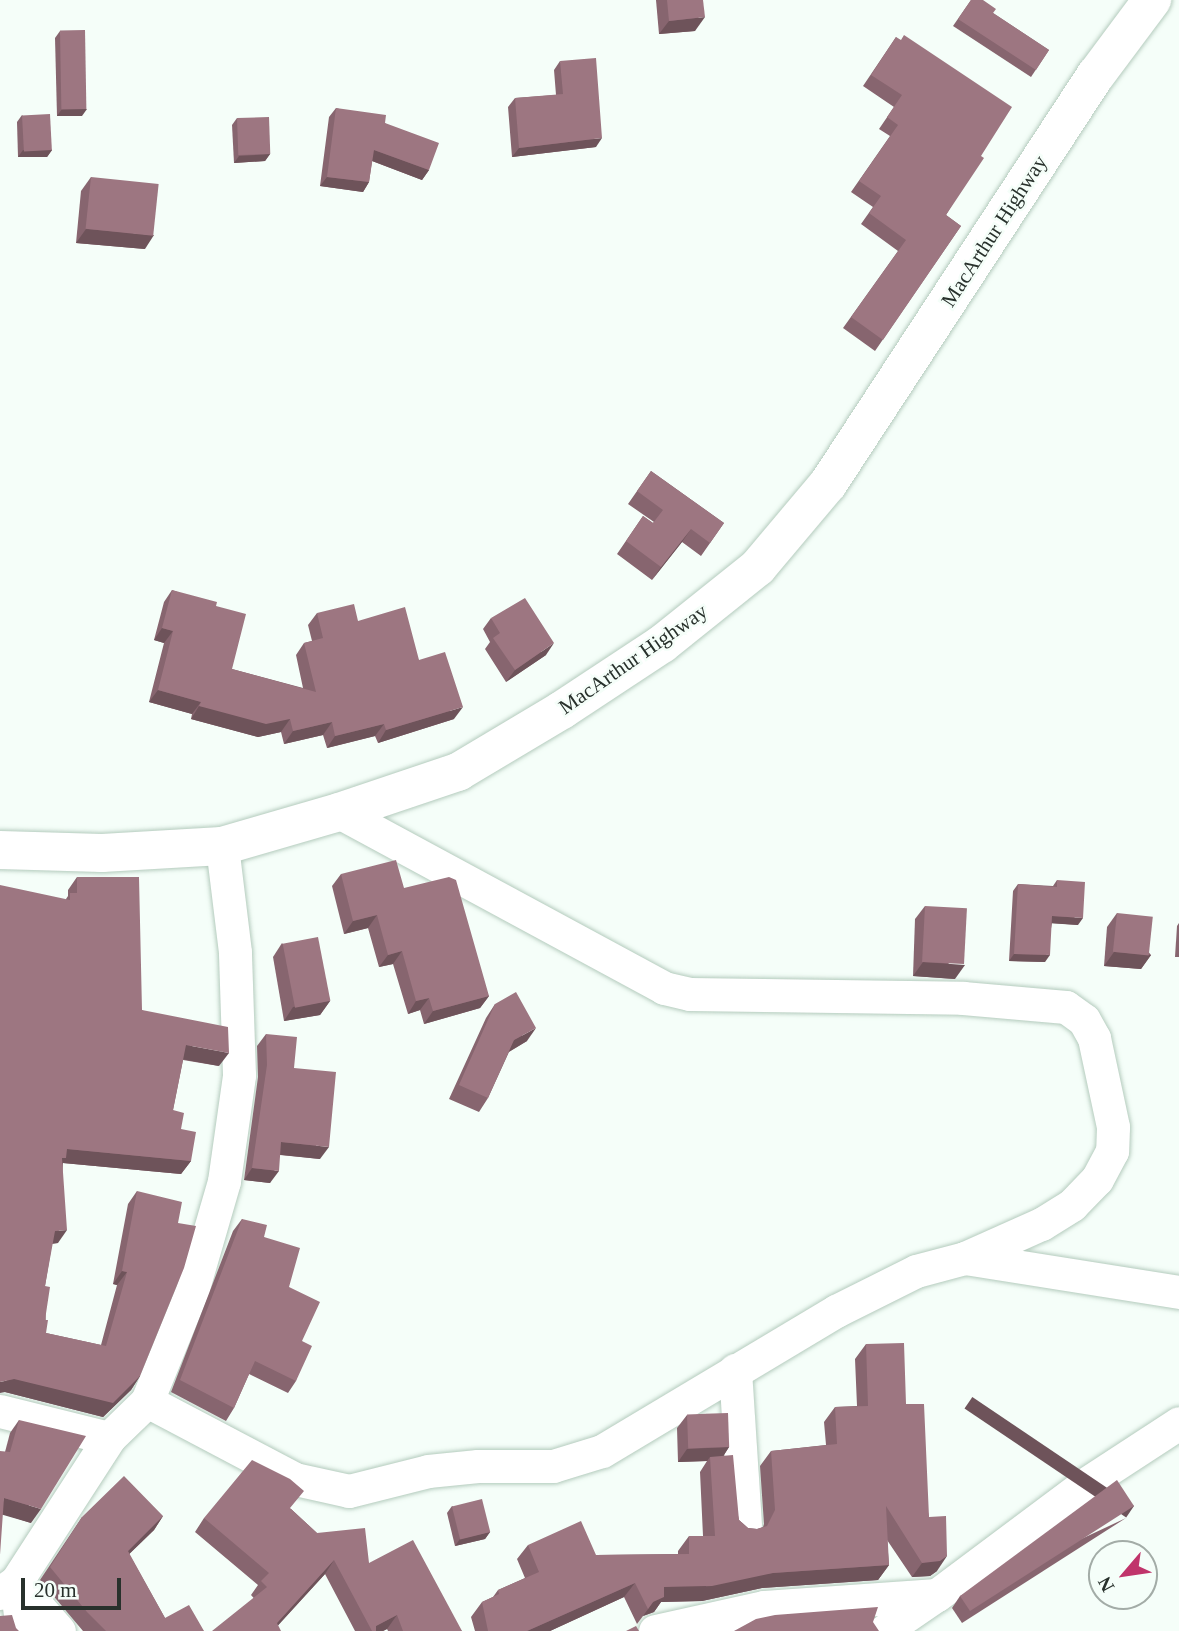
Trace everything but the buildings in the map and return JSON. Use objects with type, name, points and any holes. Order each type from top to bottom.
[{"type":"highway","name":"MacArthur Highway","points":[[0,850],[102,853],[222,846],[339,812],[458,772],[562,710],[662,644],[758,567],[828,484],[1096,75],[1152,0]]},
{"type":"street","points":[[146,1401],[295,1479],[349,1491],[428,1471],[478,1466],[553,1466],[602,1451],[836,1311],[916,1271],[965,1258],[1041,1224],[1072,1205],[1097,1179],[1112,1151],[1113,1127],[1094,1038],[1084,1020],[1066,1007],[962,998],[690,994],[664,988],[339,812]]},
{"type":"street","points":[[8,1588],[109,1438],[146,1401],[193,1288],[224,1181],[237,1089],[234,952],[222,846]]},
{"type":"street","points":[[965,1258],[1179,1292]]},
{"type":"street","points":[[735,1370],[745,1525]]},
{"type":"street","points":[[0,1411],[109,1438]]},
{"type":"street","points":[[884,1631],[937,1595],[1084,1485],[1179,1423]]},
{"type":"street","points":[[8,1588],[22,1631]]},
{"type":"street","points":[[8,1588],[59,1631]]},
{"type":"street","points":[[655,1631],[764,1607],[937,1595]]}]
